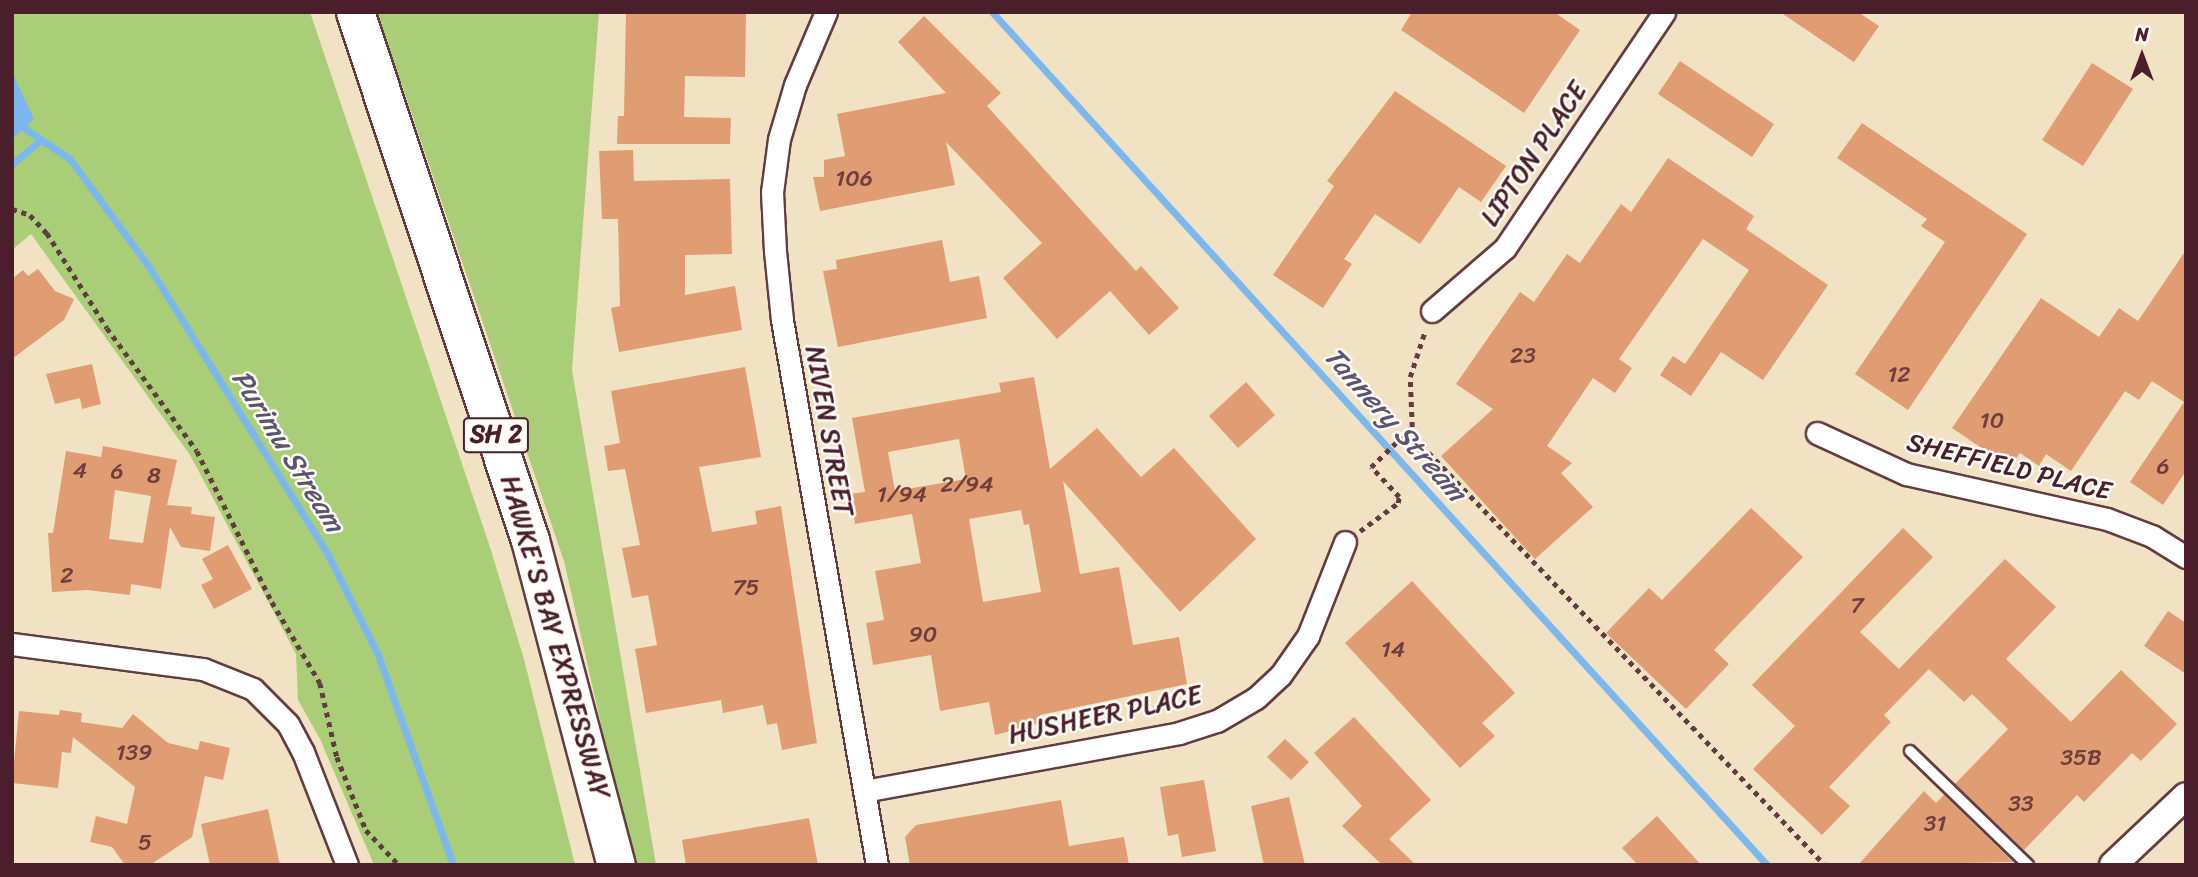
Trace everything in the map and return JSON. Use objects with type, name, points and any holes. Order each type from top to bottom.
[{"type":"highway","name":"HAWKE'S BAY EXPRESSWAY","points":[[338,12],[485,460],[597,865]]},
{"type":"highway","name":"HAWKE'S BAY EXPRESSWAY","points":[[355,12],[530,540],[616,865]]},
{"type":"street","name":"NIVEN STREET","points":[[826,12],[794,85],[779,139],[773,204],[782,320],[877,865]]},
{"type":"street","name":"LIPTON PLACE","points":[[1432,311],[1505,248],[1664,12]]},
{"type":"street","name":"SHEFFIELD PLACE","points":[[1817,433],[1906,474],[2108,519],[2152,536],[2186,557]]},
{"type":"street","name":"HUSHEER PLACE","points":[[864,791],[1179,733],[1217,721],[1256,698],[1287,666],[1308,636],[1345,542]]},
{"type":"street","points":[[12,644],[203,669],[253,689],[293,733],[347,865]]},
{"type":"street","points":[[2123,861],[2186,796]]},
{"type":"lane","points":[[1910,751],[2028,865]]},
{"type":"path","points":[[12,208],[30,215],[47,233],[107,328],[197,451],[272,602],[320,683],[337,757],[366,830],[399,865]]},
{"type":"path","points":[[1345,542],[1398,503],[1399,497],[1371,467],[1408,430],[1410,377],[1432,311]]},
{"type":"path","points":[[1408,430],[1825,865]]},
{"type":"green space","points":[[12,12],[310,12],[490,547],[524,659],[575,865],[374,865],[320,739],[298,700],[296,654],[190,455],[31,234],[12,250]]},
{"type":"green space","points":[[377,12],[599,12],[572,370],[656,865],[633,865],[564,561]]},
{"type":"water","points":[[12,72],[34,119],[12,139]]},
{"type":"building","points":[[626,12],[746,12],[745,77],[685,76],[684,117],[731,118],[730,144],[617,144],[618,116],[624,116]]},
{"type":"building","points":[[1412,12],[1554,12],[1580,30],[1524,113],[1401,30]]},
{"type":"building","points":[[1780,12],[1858,12],[1879,26],[1854,62]]},
{"type":"building","points":[[924,16],[1001,93],[987,106],[1136,271],[1141,266],[1179,308],[1149,335],[1110,291],[1057,339],[1003,278],[1042,243],[946,142],[955,185],[820,211],[813,177],[824,177],[824,160],[845,156],[837,114],[946,93],[898,42]]},
{"type":"building","points":[[1680,61],[1774,124],[1752,157],[1658,94]]},
{"type":"building","points":[[2092,63],[2133,89],[2083,166],[2042,140]]},
{"type":"building","points":[[1395,91],[1506,166],[1481,202],[1459,187],[1420,244],[1375,214],[1344,259],[1352,264],[1323,308],[1273,275],[1334,186],[1327,181]]},
{"type":"building","points":[[1862,123],[2027,234],[1908,410],[1855,374],[1945,242],[1921,226],[1927,219],[1837,158]]},
{"type":"building","points":[[633,150],[634,181],[730,179],[732,254],[685,255],[685,295],[735,286],[742,330],[619,352],[611,308],[620,306],[618,219],[602,219],[599,151]]},
{"type":"building","points":[[1668,158],[1754,216],[1746,229],[1828,285],[1763,380],[1721,352],[1691,396],[1660,375],[1673,356],[1685,364],[1749,270],[1703,239],[1619,359],[1632,368],[1615,393],[1593,378],[1547,446],[1572,463],[1561,473],[1593,507],[1535,559],[1441,456],[1493,409],[1456,384],[1520,292],[1534,302],[1567,254],[1580,263],[1621,204],[1631,212]]},
{"type":"building","points":[[942,240],[950,282],[979,276],[987,318],[838,347],[823,271],[837,269],[836,260]]},
{"type":"building","points":[[2186,250],[2186,471],[2163,505],[2130,482],[2184,402],[2152,381],[2139,400],[2125,391],[2071,471],[2046,454],[2039,466],[2020,453],[2010,467],[1952,428],[2041,298],[2099,337],[2119,308],[2138,321]]},
{"type":"building","points":[[38,269],[55,291],[74,299],[64,320],[12,359],[12,279],[23,270],[28,276]]},
{"type":"building","points":[[92,364],[101,404],[82,409],[80,398],[55,404],[46,374]]},
{"type":"building","points":[[745,367],[761,457],[699,467],[712,532],[757,524],[755,511],[781,506],[817,743],[782,750],[777,723],[767,725],[763,705],[723,713],[721,700],[646,713],[635,649],[657,645],[648,595],[632,598],[622,548],[640,545],[625,469],[608,471],[604,446],[620,443],[611,391]]},
{"type":"building","points":[[1034,377],[1050,469],[1097,428],[1141,477],[1174,448],[1256,539],[1180,612],[1063,481],[1080,574],[1119,567],[1133,645],[1179,637],[1187,684],[1040,715],[1041,723],[995,735],[989,702],[940,711],[931,655],[873,665],[866,623],[884,620],[875,571],[921,563],[912,514],[855,524],[850,494],[865,492],[852,418],[1001,392],[999,383]],"holes":[[[959,439],[966,479],[895,491],[888,452]],[[1021,510],[1024,525],[1029,524],[1041,592],[983,602],[969,519]]]},
{"type":"building","points":[[1246,382],[1275,415],[1238,448],[1209,416]]},
{"type":"building","points":[[103,446],[177,460],[167,505],[192,507],[191,514],[215,517],[210,551],[181,547],[170,527],[161,589],[131,584],[130,595],[87,590],[52,592],[48,533],[53,533],[66,451],[101,457]],"holes":[[[115,490],[151,496],[143,543],[109,539]]]},
{"type":"building","points":[[1751,508],[1803,557],[1714,650],[1729,664],[1686,709],[1606,633],[1649,588],[1662,600]]},
{"type":"building","points":[[1903,528],[1933,557],[1860,632],[1899,669],[2005,559],[2056,607],[2006,659],[2071,722],[2121,670],[2177,724],[2141,761],[2132,753],[2084,802],[2077,795],[2024,850],[1955,784],[2008,729],[1972,694],[1964,702],[1929,669],[1884,715],[1891,722],[1829,787],[1850,806],[1822,835],[1753,769],[1795,726],[1752,685]]},
{"type":"building","points":[[228,545],[252,589],[214,609],[201,585],[213,579],[202,559]]},
{"type":"building","points":[[1412,581],[1515,693],[1482,723],[1495,736],[1460,768],[1345,643]]},
{"type":"building","points":[[2168,611],[2186,623],[2186,674],[2144,646]]},
{"type":"building","points":[[60,710],[82,713],[81,722],[122,728],[133,714],[168,743],[198,750],[200,741],[230,748],[223,780],[205,776],[192,837],[150,865],[125,865],[112,847],[90,842],[96,816],[127,824],[135,787],[73,737],[71,753],[62,752],[58,788],[12,783],[19,711],[59,715]]},
{"type":"building","points":[[1354,717],[1431,800],[1389,839],[1416,865],[1382,865],[1342,826],[1362,806],[1314,753]]},
{"type":"building","points":[[1285,739],[1309,762],[1291,780],[1267,757]]},
{"type":"building","points":[[1204,780],[1216,851],[1182,857],[1178,834],[1168,836],[1160,787]]},
{"type":"building","points":[[1924,791],[1936,803],[1944,795],[2013,862],[1858,865]]},
{"type":"building","points":[[1289,797],[1305,865],[1264,865],[1251,806]]},
{"type":"building","points":[[1061,800],[1069,846],[1124,837],[1129,865],[910,865],[905,837],[916,825]]},
{"type":"building","points":[[268,809],[280,865],[210,865],[201,824]]},
{"type":"building","points":[[1657,816],[1701,865],[1638,865],[1622,848]]},
{"type":"building","points":[[809,818],[818,865],[686,865],[682,840]]},
{"type":"waterway","name":"Tannery Stream","points":[[992,12],[1767,865]]},
{"type":"waterway","name":"Purimu Stream","points":[[12,107],[21,126],[70,159],[149,267],[327,553],[378,655],[453,865]]},
{"type":"waterway","points":[[12,164],[41,140]]}]
